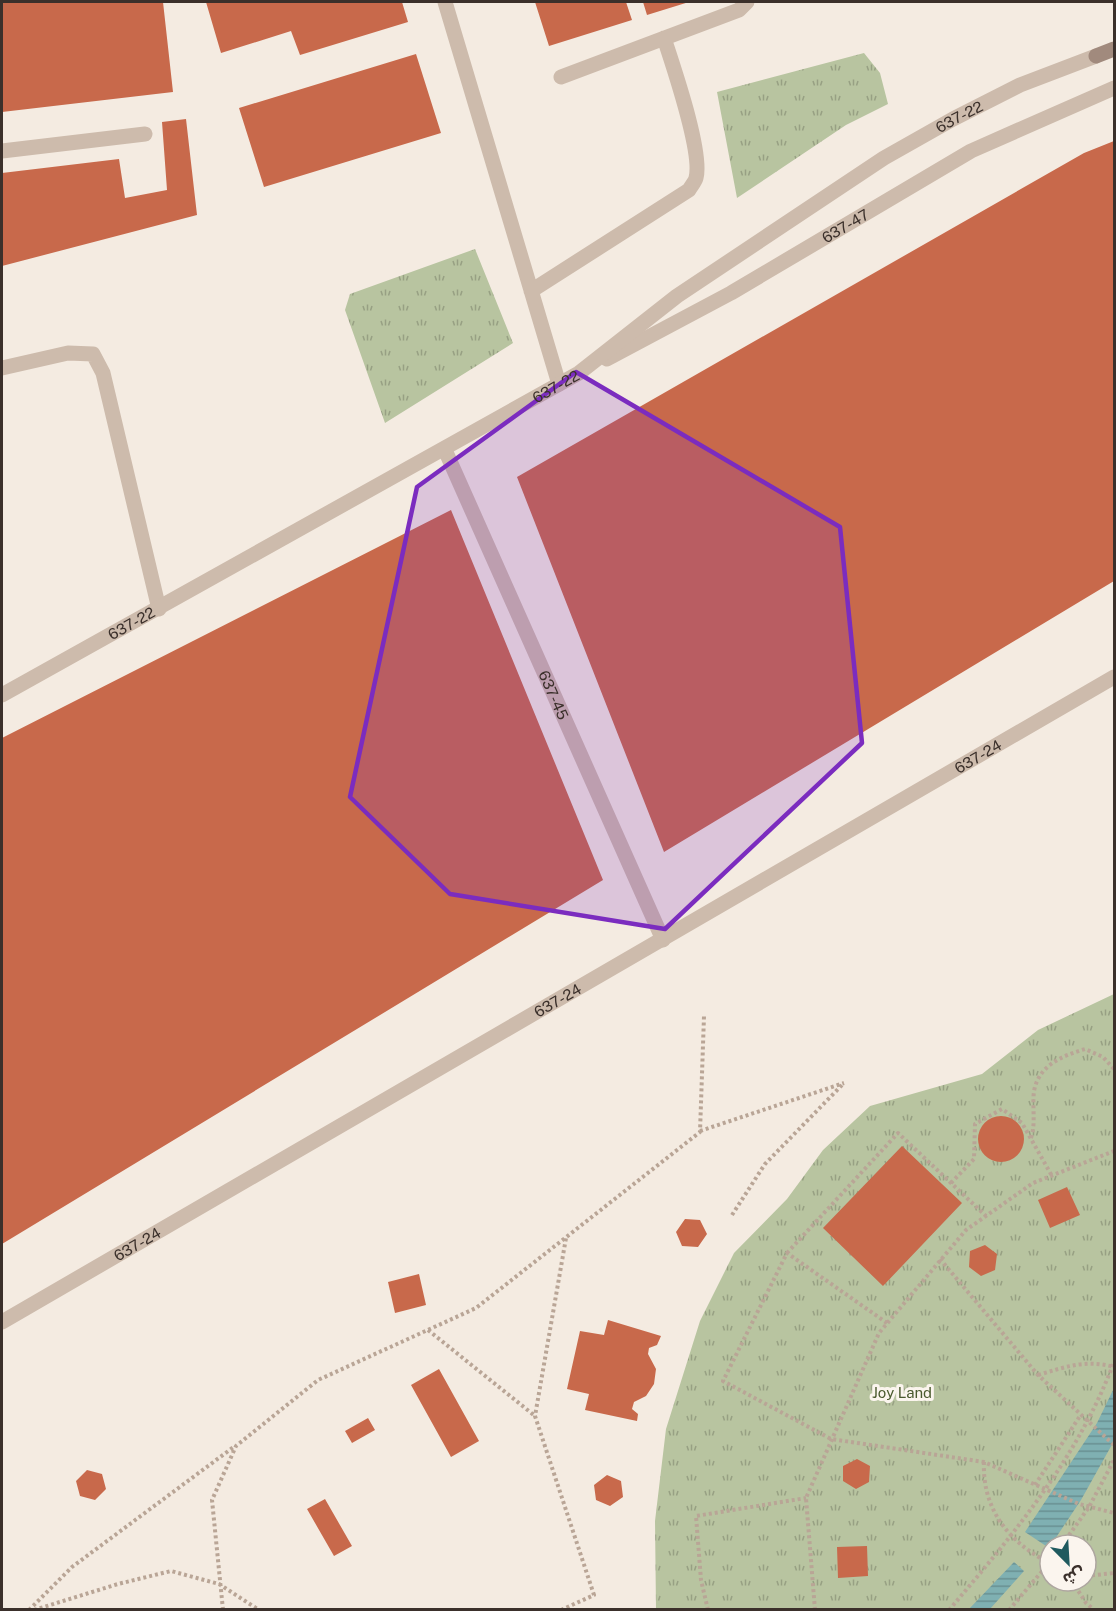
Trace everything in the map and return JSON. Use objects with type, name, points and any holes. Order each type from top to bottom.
[{"type":"street","points":[[445,2],[559,384]]},
{"type":"street","points":[[561,77],[740,10],[747,2]]},
{"type":"street","points":[[531,291],[689,190],[696,177],[696,159],[684,101],[664,38]]},
{"type":"street","name":"637-22","points":[[2,695],[445,450],[579,373],[677,296],[884,158],[1020,85],[1114,49]]},
{"type":"street","name":"637-47","points":[[579,373],[731,293],[971,151],[1114,88]]},
{"type":"street","points":[[2,151],[144,134]]},
{"type":"street","points":[[2,368],[68,353],[93,354],[103,373],[159,609]]},
{"type":"street","name":"637-45","points":[[445,450],[663,940]]},
{"type":"street","name":"637-24","points":[[2,1322],[1114,677]]},
{"type":"path","points":[[700,1132],[704,1016]]},
{"type":"path","points":[[1031,1139],[1035,1109],[1034,1093],[1041,1073],[1060,1057],[1085,1049],[1103,1057],[1114,1069]]},
{"type":"path","points":[[29,1610],[72,1567],[236,1446],[318,1380],[476,1308],[700,1132],[844,1083],[765,1164],[732,1215]]},
{"type":"path","points":[[951,1183],[974,1159],[975,1124],[987,1114],[1002,1108],[1022,1123],[1052,1176]]},
{"type":"path","points":[[986,1216],[898,1133],[787,1253],[723,1381],[831,1439],[984,1462],[1079,1504],[1114,1513]]},
{"type":"path","points":[[815,1610],[806,1498],[879,1332],[966,1230],[1033,1183],[1114,1151]]},
{"type":"path","points":[[561,1610],[594,1595],[535,1416],[566,1237]]},
{"type":"path","points":[[787,1253],[887,1323]]},
{"type":"path","points":[[940,1258],[1038,1375],[1114,1445]]},
{"type":"path","points":[[428,1330],[535,1416]]},
{"type":"path","points":[[950,1610],[1011,1538],[1046,1490],[1087,1421],[1114,1366],[1097,1363],[1075,1364],[1038,1375]]},
{"type":"path","points":[[1035,1485],[1080,1416]]},
{"type":"path","points":[[223,1610],[212,1500],[236,1446]]},
{"type":"path","points":[[1071,1533],[1089,1507],[1114,1460]]},
{"type":"path","points":[[984,1462],[984,1483],[992,1509],[1011,1538],[1038,1557]]},
{"type":"path","points":[[708,1610],[700,1580],[696,1516],[806,1498]]},
{"type":"path","points":[[34,1610],[171,1571],[219,1584],[259,1610]]},
{"type":"path","points":[[1098,1575],[1114,1573]]},
{"type":"path","points":[[1009,1610],[1038,1576]]},
{"type":"path","points":[[1080,1593],[1094,1610]]},
{"type":"highlighted area","points":[[576,372],[840,527],[862,743],[665,929],[450,894],[350,797],[417,487]]},
{"type":"green space","points":[[864,53],[880,73],[888,104],[846,125],[737,198],[717,92]]},
{"type":"green space","points":[[475,249],[513,343],[385,423],[345,310],[350,294]]},
{"type":"green space","name":"Joy Land","points":[[1114,994],[1114,1609],[656,1610],[655,1521],[666,1429],[700,1321],[734,1253],[787,1199],[823,1150],[870,1106],[982,1074],[1038,1030]]},
{"type":"water","points":[[1114,1388],[1114,1441],[1081,1500],[1059,1533],[1038,1533],[1038,1541],[1025,1532],[1097,1423]]},
{"type":"water","points":[[1014,1562],[1024,1571],[990,1609],[969,1609]]},
{"type":"building","points":[[2,2],[163,2],[173,92],[2,112]]},
{"type":"building","points":[[206,2],[402,2],[408,22],[300,55],[291,31],[221,53]]},
{"type":"building","points":[[535,2],[626,2],[632,20],[549,46]]},
{"type":"building","points":[[643,2],[689,2],[647,15]]},
{"type":"building","points":[[416,54],[441,133],[264,187],[239,108]]},
{"type":"building","points":[[186,119],[197,215],[2,266],[2,173],[119,159],[125,198],[167,190],[162,122]]},
{"type":"building","points":[[1114,141],[1114,581],[664,852],[517,477],[1084,153]]},
{"type":"building","points":[[451,510],[603,880],[2,1244],[2,738]]},
{"type":"building","points":[[1001,1116],[1017,1123],[1024,1139],[1017,1155],[1001,1162],[985,1155],[978,1139],[985,1123]]},
{"type":"building","points":[[902,1146],[962,1203],[883,1286],[823,1228]]},
{"type":"building","points":[[1067,1187],[1080,1215],[1050,1228],[1038,1200]]},
{"type":"building","points":[[685,1219],[700,1220],[707,1234],[698,1247],[682,1246],[676,1232]]},
{"type":"building","points":[[985,1245],[997,1254],[995,1270],[981,1276],[969,1267],[970,1251]]},
{"type":"building","points":[[419,1274],[426,1305],[395,1313],[388,1282]]},
{"type":"building","points":[[608,1320],[661,1336],[657,1345],[649,1348],[648,1354],[656,1369],[654,1384],[646,1396],[634,1402],[632,1409],[638,1414],[637,1421],[585,1410],[589,1394],[567,1389],[580,1331],[604,1335]]},
{"type":"building","points":[[439,1369],[479,1441],[451,1457],[411,1385]]},
{"type":"building","points":[[368,1418],[375,1430],[352,1443],[345,1431]]},
{"type":"building","points":[[857,1459],[870,1466],[869,1482],[856,1489],[843,1481],[843,1466]]},
{"type":"building","points":[[87,1470],[102,1474],[106,1489],[95,1500],[80,1496],[76,1481]]},
{"type":"building","points":[[607,1475],[621,1481],[623,1497],[610,1506],[596,1500],[594,1485]]},
{"type":"building","points":[[325,1499],[352,1546],[334,1556],[307,1509]]},
{"type":"building","points":[[867,1546],[868,1576],[838,1578],[837,1547]]}]
